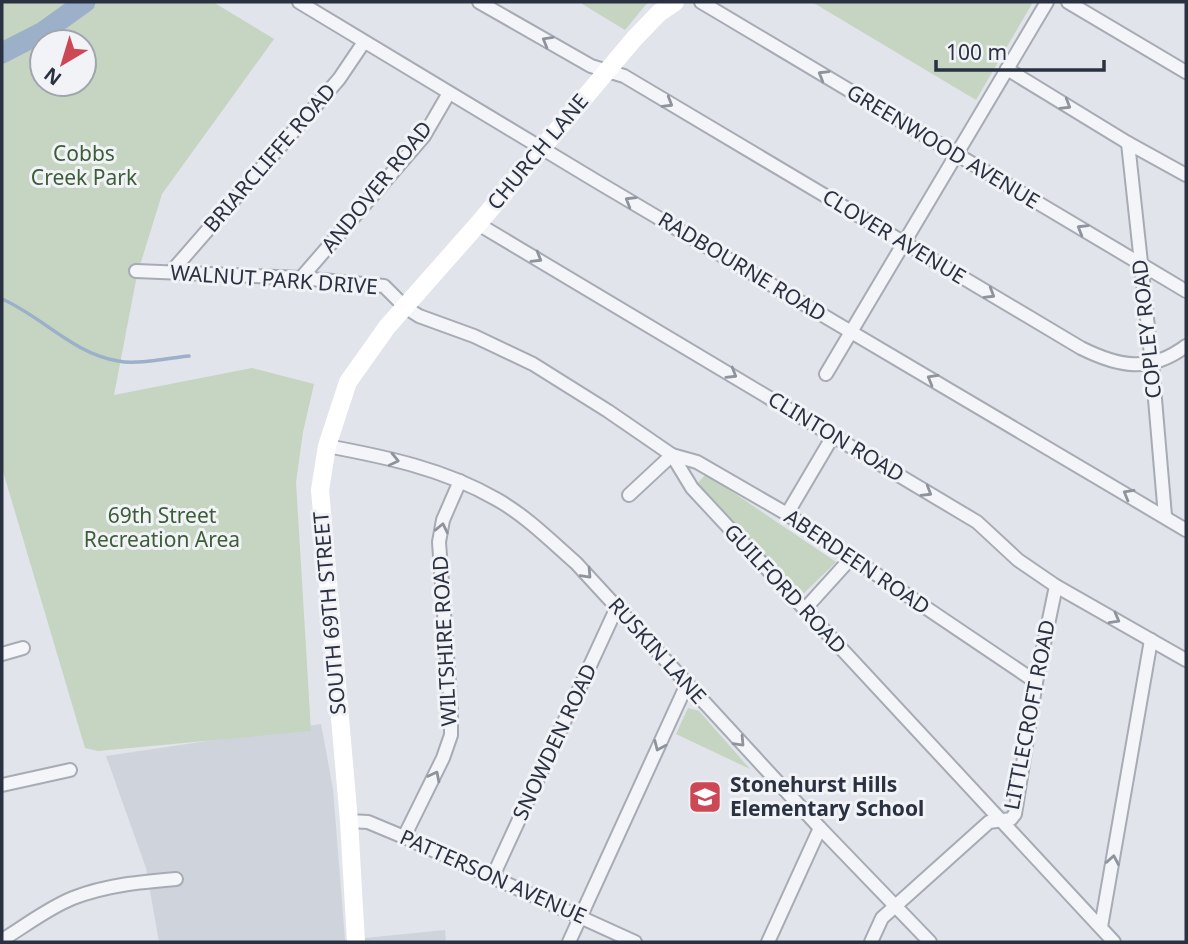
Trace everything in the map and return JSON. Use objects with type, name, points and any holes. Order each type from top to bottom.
[{"type":"main road","name":"CHURCH LANE","points":[[405,307],[634,39],[659,13],[675,2]]},
{"type":"main road","name":"SOUTH 69TH STREET","points":[[356,942],[349,821],[320,490],[327,446],[348,382],[387,327],[405,307]]},
{"type":"street","name":"RADBOURNE ROAD","points":[[299,2],[1186,530]]},
{"type":"street","name":"CLOVER AVENUE","points":[[480,2],[591,66],[634,82],[1082,348],[1110,361],[1133,365],[1152,364]]},
{"type":"street","name":"GREENWOOD AVENUE","points":[[701,2],[1186,290]]},
{"type":"street","points":[[826,374],[1047,2]]},
{"type":"street","points":[[1068,2],[1186,72]]},
{"type":"street","name":"BRIARCLIFFE ROAD","points":[[172,271],[339,79],[363,42]]},
{"type":"street","points":[[1007,69],[1186,175]]},
{"type":"street","name":"ANDOVER ROAD","points":[[302,278],[424,136],[449,93]]},
{"type":"street","name":"COPLEY ROAD","points":[[1128,143],[1165,516]]},
{"type":"street","name":"CLINTON ROAD","points":[[478,223],[977,522],[1018,560],[1055,586],[1186,660]]},
{"type":"street","name":"WALNUT PARK DRIVE","points":[[136,271],[302,278],[384,286],[405,307]]},
{"type":"street","name":"GUILFORD ROAD","points":[[405,307],[419,316],[474,336],[533,364],[672,455],[692,488],[1114,942]]},
{"type":"street","points":[[1152,364],[1170,357],[1186,346]]},
{"type":"street","points":[[787,514],[834,436]]},
{"type":"street","name":"RUSKIN LANE","points":[[327,446],[399,460],[460,481],[498,500],[537,530],[576,563],[820,828],[930,942]]},
{"type":"street","points":[[629,495],[672,455]]},
{"type":"street","name":"ABERDEEN ROAD","points":[[672,455],[697,462],[787,514],[1036,682]]},
{"type":"street","name":"WILTSHIRE ROAD","points":[[404,837],[443,758],[451,735],[452,712],[439,542],[443,520],[460,481]]},
{"type":"street","points":[[803,610],[852,557]]},
{"type":"street","name":"LITTLECROFT ROAD","points":[[871,942],[882,918],[989,822],[1011,819],[1014,814],[1055,586]]},
{"type":"street","name":"SNOWDEN ROAD","points":[[493,876],[617,607]]},
{"type":"street","points":[[1101,927],[1152,640]]},
{"type":"street","points":[[2,654],[23,649]]},
{"type":"street","points":[[569,942],[687,684]]},
{"type":"street","points":[[2,785],[70,769]]},
{"type":"street","name":"PATTERSON AVENUE","points":[[349,821],[368,822],[404,837],[635,942]]},
{"type":"street","points":[[768,942],[820,828]]},
{"type":"street","points":[[2,940],[81,895],[139,882],[176,879]]},
{"type":"shaded area","points":[[321,724],[333,789],[345,940],[445,930],[446,942],[159,942],[146,868],[106,756]]},
{"type":"green space","points":[[2,2],[213,2],[274,39],[162,194],[137,275],[114,395],[252,368],[314,384],[303,432],[296,482],[311,731],[98,751],[85,748],[2,468]]},
{"type":"green space","points":[[579,2],[648,2],[625,30]]},
{"type":"green space","points":[[812,2],[1033,2],[976,100]]},
{"type":"green space","points":[[706,474],[836,562],[801,596],[696,485]]},
{"type":"green space","points":[[688,708],[699,711],[750,769],[676,734]]},
{"type":"waterway","points":[[2,53],[43,32],[85,2]]},
{"type":"waterway","points":[[2,299],[72,343],[101,357],[134,362],[189,356]]},
{"type":"place","name":"Stonehurst Hills Elementary School","points":[[705,797]]},
{"type":"park label","name":"Cobbs Creek Park","points":[[84,166]]},
{"type":"park label","name":"69th Street Recreation Area","points":[[162,528]]}]
